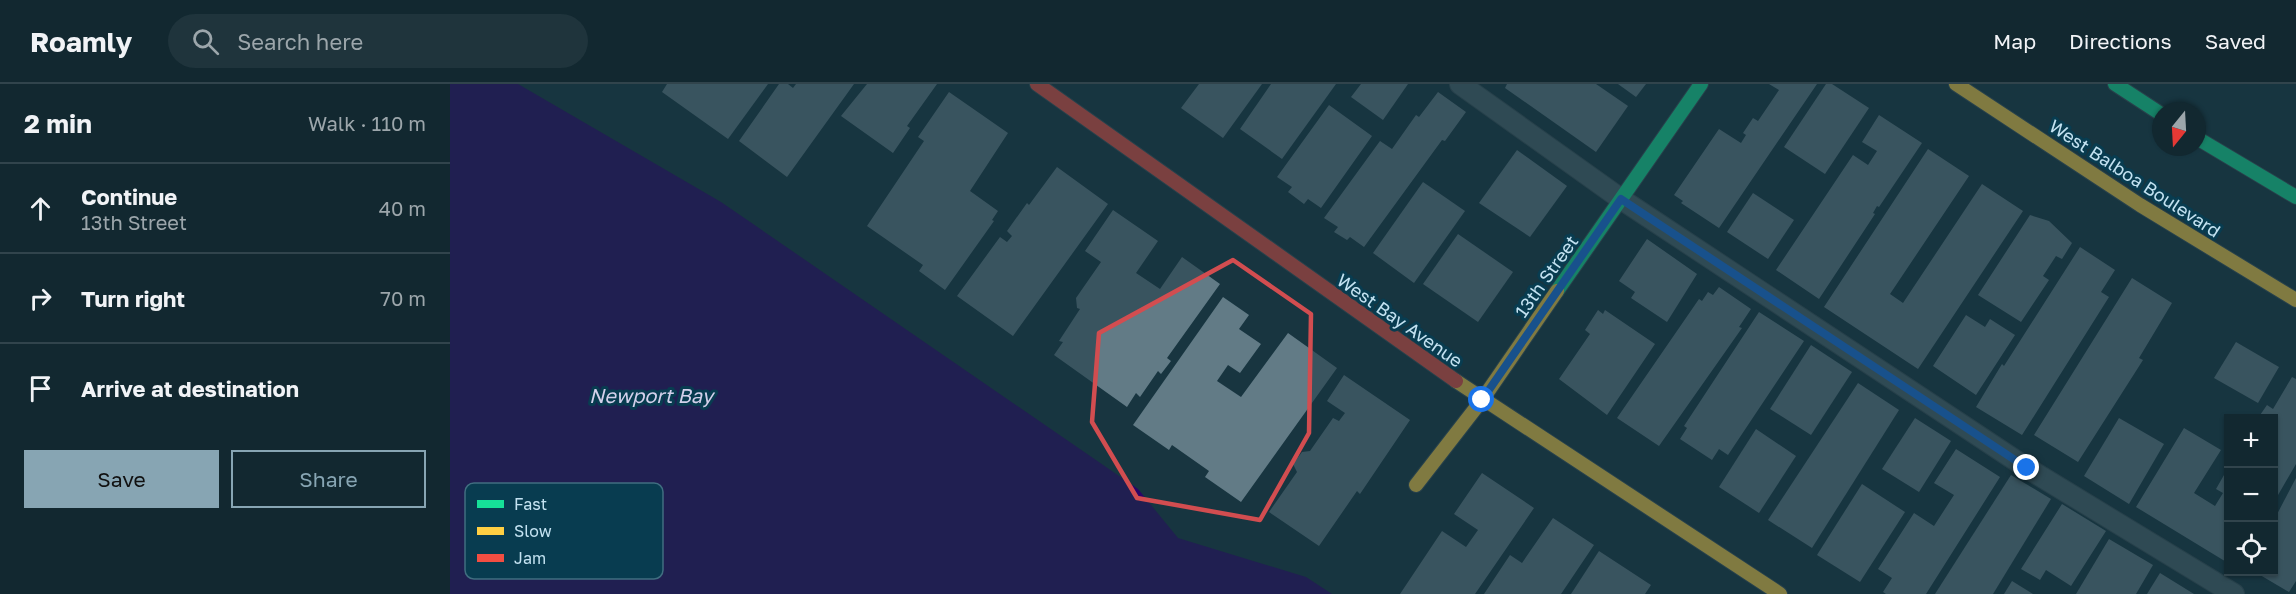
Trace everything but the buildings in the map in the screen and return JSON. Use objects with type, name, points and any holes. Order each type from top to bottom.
[{"type":"street","name":"West Bay Avenue","points":[[1037,84],[1482,400],[1779,594]]},
{"type":"street","name":"13th Street","points":[[1416,485],[1482,400],[1701,84]]},
{"type":"street","name":"West Balboa Boulevard","points":[[1956,84],[2140,206],[2296,300]]},
{"type":"street","points":[[2115,84],[2152,108]]},
{"type":"street","points":[[2206,143],[2296,198]]},
{"type":"lane","points":[[1460,84],[1621,199],[2027,468],[2234,594]]},
{"type":"highlighted area","points":[[1233,260],[1311,314],[1309,433],[1260,520],[1137,498],[1092,422],[1099,333]]},
{"type":"water","name":"Newport Bay","points":[[450,84],[518,84],[721,202],[1138,489],[1178,538],[1306,577],[1332,594],[450,594]]},
{"type":"traffic: fast","points":[[1557,291],[1701,84]]},
{"type":"traffic: fast","points":[[2115,84],[2152,108]]},
{"type":"traffic: fast","points":[[2206,143],[2296,197]]},
{"type":"traffic: slow","points":[[1956,84],[2140,205],[2296,300]]},
{"type":"traffic: slow","points":[[1416,485],[1482,400],[1557,291]]},
{"type":"traffic: slow","points":[[1456,381],[1780,594]]},
{"type":"traffic: jam","points":[[1037,84],[1456,381]]},
{"type":"route","points":[[1482,400],[1621,199],[2027,468]]}]
